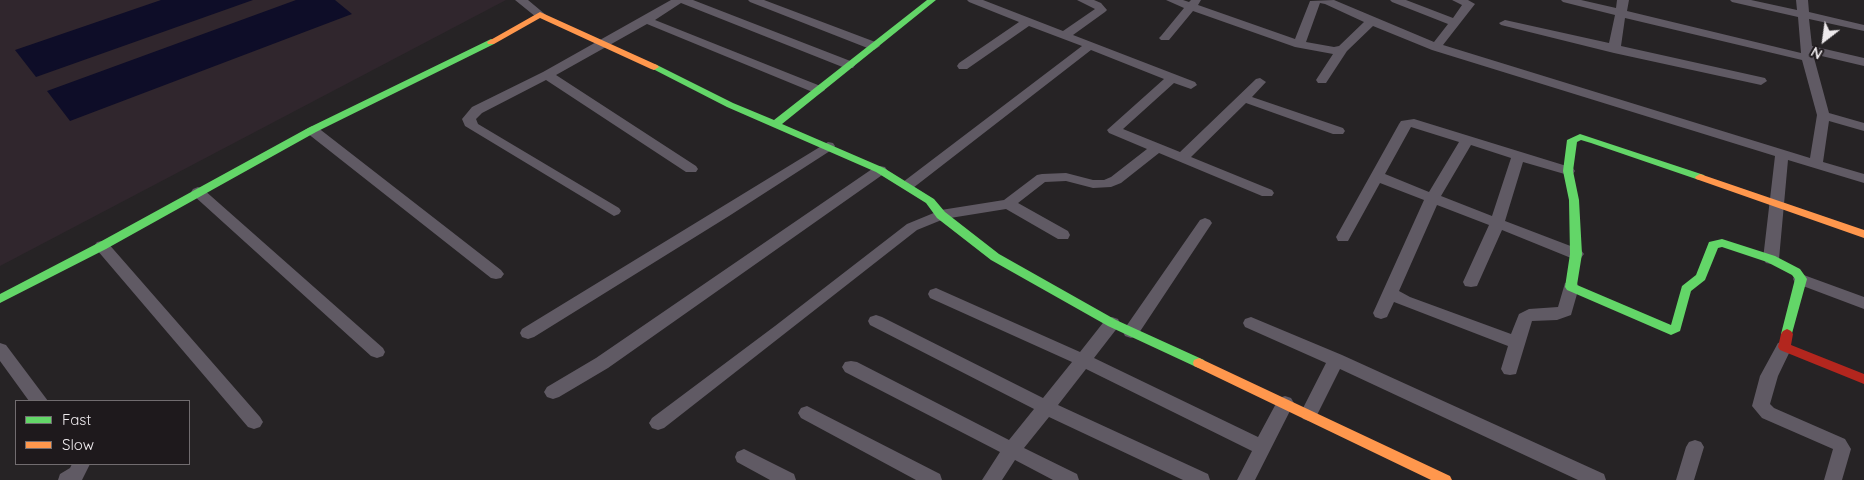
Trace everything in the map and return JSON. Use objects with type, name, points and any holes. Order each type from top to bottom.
[{"type":"street","points":[[521,0],[540,15],[605,44],[730,105],[828,146],[908,185],[930,201],[941,215],[995,257],[1112,323],[1309,414],[1421,474],[1446,480]]},
{"type":"street","points":[[614,211],[472,126],[469,119],[477,110],[548,75],[681,0],[850,66]]},
{"type":"street","points":[[754,0],[874,46]]},
{"type":"street","points":[[775,124],[932,0]]},
{"type":"street","points":[[973,0],[1191,85]]},
{"type":"street","points":[[1064,36],[1101,10],[1097,5],[1083,0]]},
{"type":"street","points":[[1172,0],[1194,4],[1299,44],[1334,51],[1344,49]]},
{"type":"street","points":[[1299,44],[1314,3],[1319,0],[1329,2],[1436,47],[1864,179]]},
{"type":"street","points":[[1396,0],[1454,22]]},
{"type":"street","points":[[1567,0],[1808,53],[1864,62]]},
{"type":"street","points":[[1614,49],[1623,0]]},
{"type":"street","points":[[1736,0],[1864,28]]},
{"type":"street","points":[[1802,0],[1808,53],[1823,115],[1816,164]]},
{"type":"street","points":[[1436,47],[1466,1]]},
{"type":"street","points":[[1164,38],[1194,4]]},
{"type":"street","points":[[0,299],[102,246],[312,130],[505,35],[540,15]]},
{"type":"street","points":[[646,20],[819,90]]},
{"type":"street","points":[[1322,80],[1344,49],[1371,21]]},
{"type":"street","points":[[963,66],[1027,22]]},
{"type":"street","points":[[1505,23],[1761,81]]},
{"type":"street","points":[[908,185],[1091,45]]},
{"type":"street","points":[[548,75],[691,169]]},
{"type":"street","points":[[1172,78],[1114,130],[1183,157],[1267,194]]},
{"type":"street","points":[[1183,157],[1260,82]]},
{"type":"street","points":[[1244,98],[1338,132]]},
{"type":"street","points":[[1823,115],[1864,127]]},
{"type":"street","points":[[1343,237],[1406,124],[1414,123],[1568,171]]},
{"type":"street","points":[[312,130],[496,274]]},
{"type":"street","points":[[1510,370],[1525,318],[1530,315],[1558,314],[1565,311],[1576,254],[1574,200],[1568,171],[1572,140],[1580,137],[1864,234]]},
{"type":"street","points":[[1381,313],[1432,199],[1467,140]]},
{"type":"street","points":[[528,333],[724,213],[828,146]]},
{"type":"street","points":[[658,423],[774,336],[912,227],[941,215],[1008,204],[1042,178],[1066,177],[1093,184],[1106,184],[1116,180],[1158,147]]},
{"type":"street","points":[[1771,259],[1782,154]]},
{"type":"street","points":[[1470,282],[1497,224],[1518,156]]},
{"type":"street","points":[[553,392],[602,363],[880,170]]},
{"type":"street","points":[[1376,176],[1576,254]]},
{"type":"street","points":[[198,192],[377,352]]},
{"type":"street","points":[[1008,204],[1063,235]]},
{"type":"street","points":[[1131,332],[1205,223]]},
{"type":"street","points":[[1571,287],[1671,330],[1676,328],[1686,289],[1695,280],[1700,278],[1713,245],[1722,243],[1771,259],[1796,272],[1801,279],[1864,303]]},
{"type":"street","points":[[102,246],[254,422]]},
{"type":"street","points":[[1801,279],[1784,347],[1769,376],[1761,406],[1768,413],[1839,444],[1842,449],[1833,480]]},
{"type":"street","points":[[1390,293],[1404,301],[1517,343]]},
{"type":"street","points":[[936,294],[1082,360],[1263,448]]},
{"type":"street","points":[[876,321],[1045,407],[1201,480]]},
{"type":"street","points":[[991,480],[1045,407],[1112,323]]},
{"type":"street","points":[[1251,323],[1597,480]]},
{"type":"street","points":[[1784,347],[1864,379]]},
{"type":"street","points":[[0,349],[37,400]]},
{"type":"street","points":[[1309,414],[1336,360]]},
{"type":"street","points":[[851,367],[1070,480]]},
{"type":"street","points":[[1246,480],[1285,403]]},
{"type":"street","points":[[807,413],[933,480]]},
{"type":"street","points":[[1685,480],[1695,447]]},
{"type":"street","points":[[744,457],[787,480]]},
{"type":"street","points":[[67,480],[76,473],[80,465]]},
{"type":"shaded area","points":[[0,0],[506,0],[0,266]]},
{"type":"shaded area","points":[[161,0],[253,0],[36,77],[15,50]]},
{"type":"shaded area","points":[[296,0],[335,0],[352,14],[70,121],[47,91]]},
{"type":"traffic: fast","points":[[775,124],[932,0]]},
{"type":"traffic: fast","points":[[0,299],[102,246],[312,130],[491,42]]},
{"type":"traffic: fast","points":[[654,67],[730,105],[880,170],[930,201],[941,215],[995,257],[1112,323],[1199,363]]},
{"type":"traffic: fast","points":[[1700,177],[1595,141],[1580,137],[1572,140],[1568,171],[1574,200],[1576,254],[1571,287],[1671,330],[1676,328],[1686,289],[1701,277],[1713,245],[1722,243],[1771,259],[1796,272],[1801,279],[1787,334]]},
{"type":"traffic: slow","points":[[491,42],[540,15],[654,67]]},
{"type":"traffic: slow","points":[[1700,177],[1864,234]]},
{"type":"traffic: slow","points":[[1199,363],[1445,480]]},
{"type":"traffic: jam","points":[[1787,334],[1784,347],[1864,379]]}]
